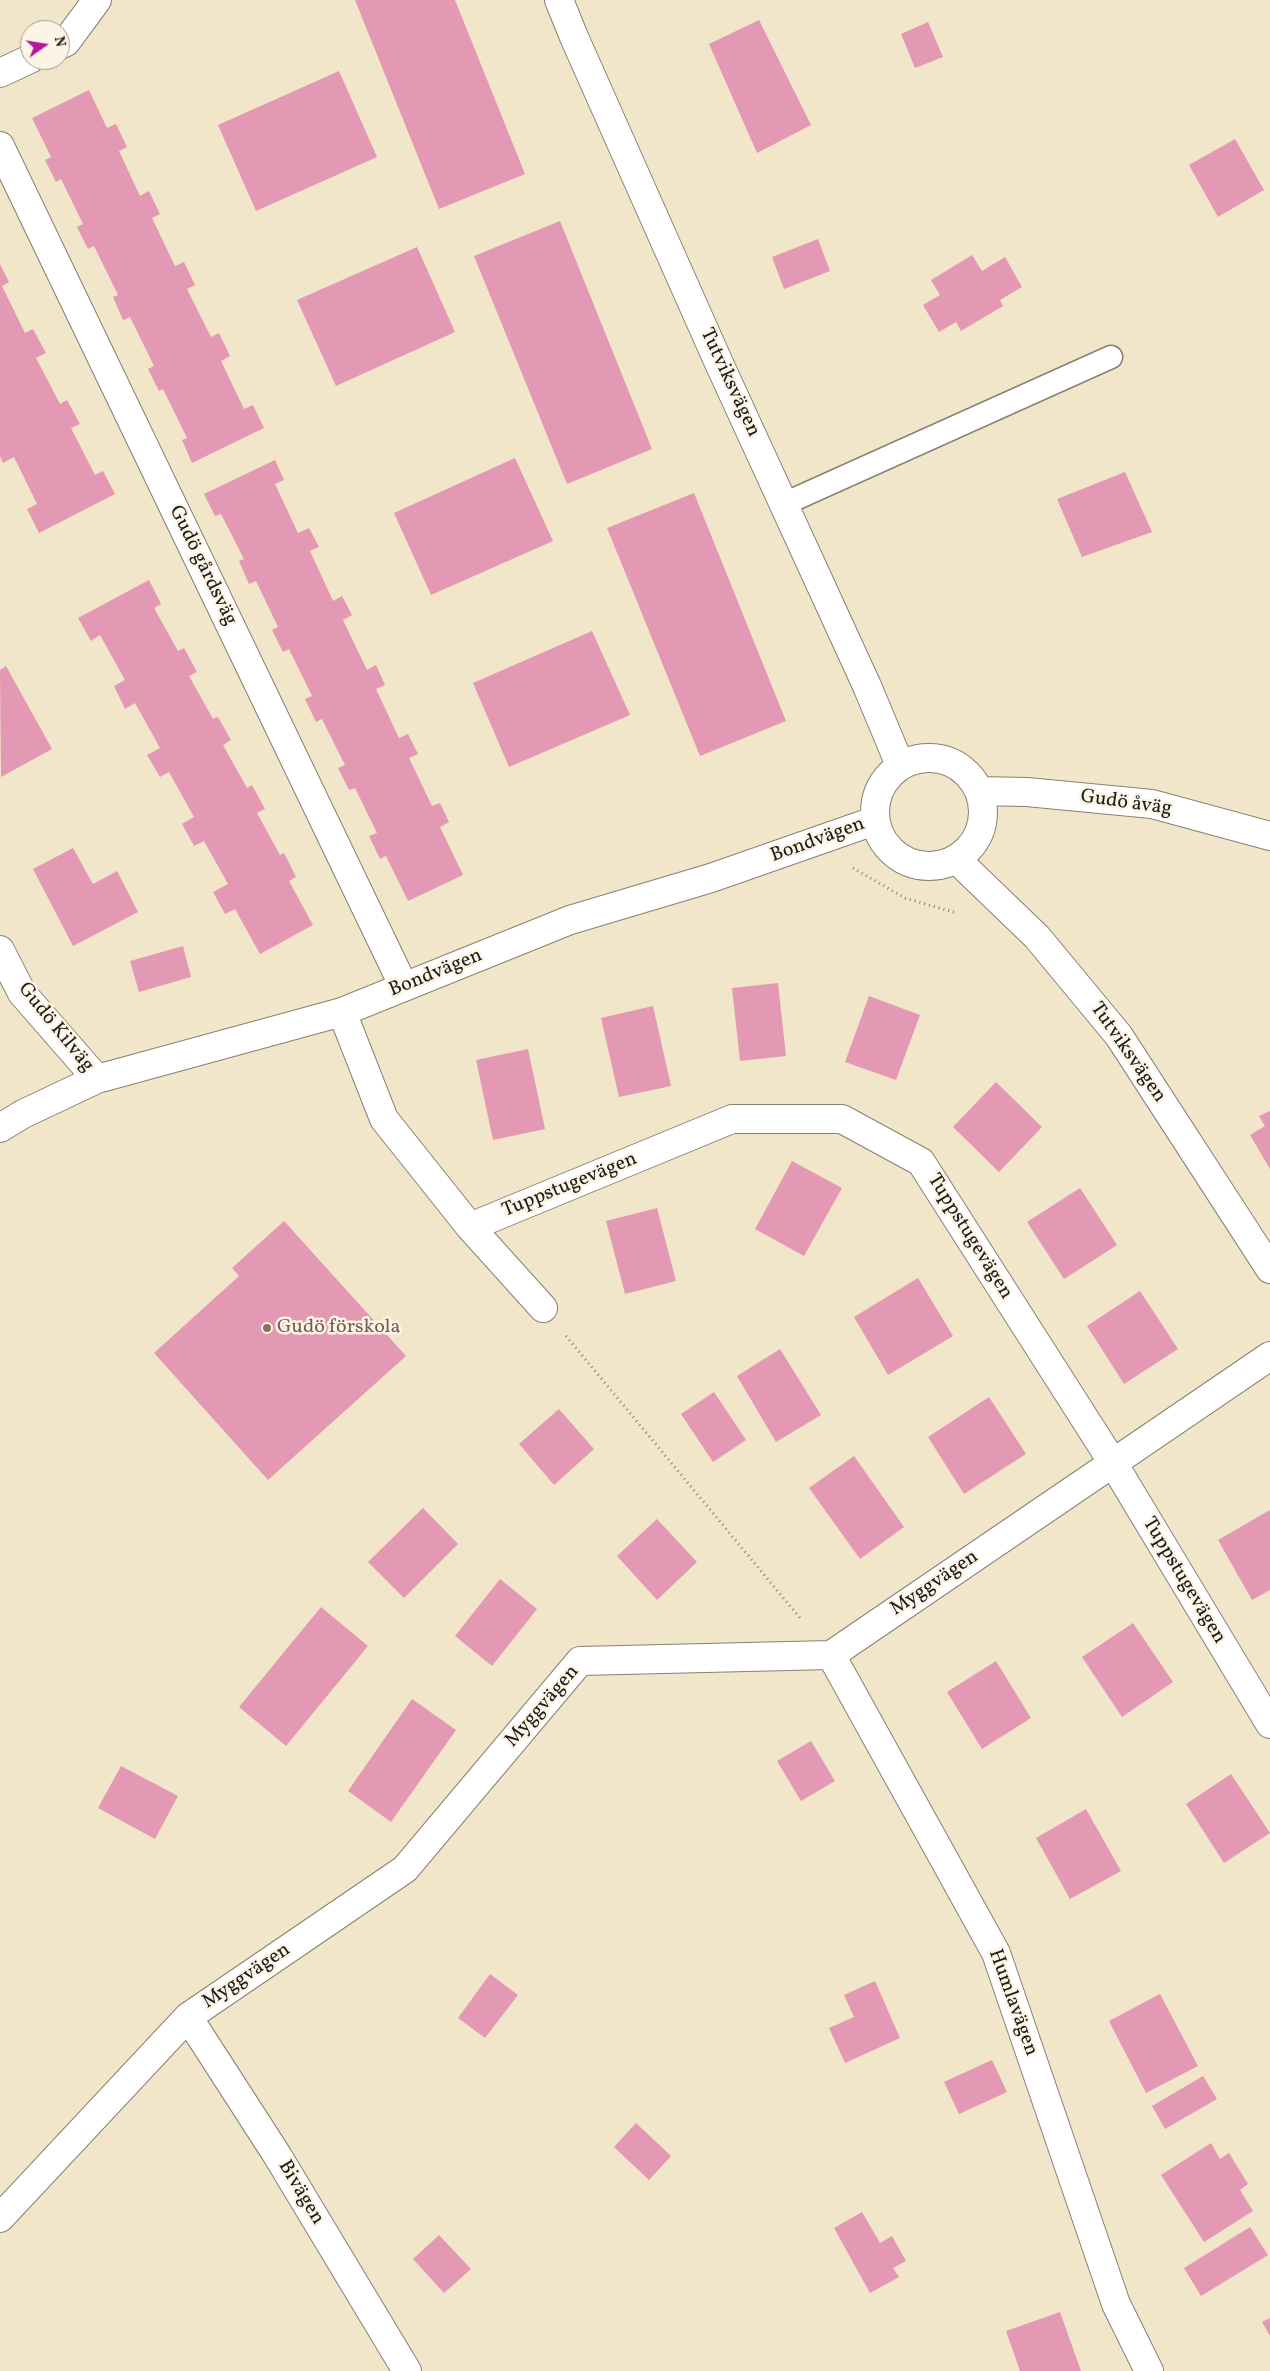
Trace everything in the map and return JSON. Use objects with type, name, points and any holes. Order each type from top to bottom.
[{"type":"street","points":[[70,37],[97,0]]},
{"type":"street","name":"Tutviksvägen","points":[[559,0],[694,307],[867,686],[900,765]]},
{"type":"street","points":[[0,73],[20,64]]},
{"type":"street","name":"Gudö gårdsväg","points":[[0,146],[404,987]]},
{"type":"street","points":[[920,758],[942,758],[962,768],[976,784],[979,791],[983,804],[982,825],[974,845],[957,860],[938,867],[915,866],[896,857],[882,841],[874,821],[875,799],[884,780],[900,765],[920,758]]},
{"type":"street","name":"Gudö åväg","points":[[979,791],[1027,792],[1152,804],[1270,836]]},
{"type":"street","name":"Bondvägen","points":[[0,1128],[23,1114],[97,1079],[342,1012],[570,920],[711,878],[874,821]]},
{"type":"street","name":"Tutviksvägen","points":[[957,860],[1038,937],[1119,1036],[1270,1269]]},
{"type":"street","name":"Gudö Kilväg","points":[[0,950],[22,993],[97,1079]]},
{"type":"street","points":[[342,1012],[384,1119],[470,1227],[543,1308]]},
{"type":"street","name":"Tuppstugevägen","points":[[470,1227],[732,1119],[842,1119],[921,1162],[1113,1463],[1270,1724]]},
{"type":"street","name":"Myggvägen","points":[[0,2218],[188,2018],[405,1869],[580,1661],[830,1655],[1270,1356]]},
{"type":"street","name":"Humlavägen","points":[[830,1655],[996,1954],[1116,2304],[1149,2371]]},
{"type":"street","name":"Bivägen","points":[[188,2018],[277,2155],[407,2371]]},
{"type":"lane","points":[[784,504],[1111,357]]},
{"type":"path","points":[[851,867],[905,898],[960,914]]},
{"type":"path","points":[[543,1308],[830,1655]]},
{"type":"building","points":[[355,0],[455,0],[525,174],[439,209]]},
{"type":"building","points":[[759,20],[811,125],[757,153],[709,44]]},
{"type":"building","points":[[928,22],[943,57],[915,68],[901,34]]},
{"type":"building","points":[[339,71],[377,157],[256,211],[218,125]]},
{"type":"building","points":[[89,90],[107,128],[116,124],[127,147],[119,151],[140,196],[149,191],[160,214],[152,218],[175,266],[184,262],[195,285],[187,289],[211,337],[219,333],[230,356],[221,361],[244,409],[253,405],[264,428],[192,463],[182,440],[187,438],[163,389],[159,391],[148,369],[154,366],[130,317],[123,320],[113,297],[118,295],[94,246],[88,249],[77,227],[83,224],[61,179],[56,182],[45,160],[51,157],[32,118]]},
{"type":"building","points":[[1235,139],[1264,190],[1218,217],[1189,165]]},
{"type":"building","points":[[560,221],[652,449],[567,484],[474,256]]},
{"type":"building","points":[[818,239],[830,271],[784,289],[772,257]]},
{"type":"building","points":[[417,247],[455,332],[336,386],[297,300]]},
{"type":"building","points":[[972,255],[982,271],[1005,257],[1022,287],[1000,300],[1003,306],[961,331],[956,322],[939,332],[923,305],[940,295],[931,280]]},
{"type":"building","points":[[0,264],[9,282],[2,286],[25,333],[33,329],[46,353],[36,358],[60,404],[67,400],[80,424],[71,428],[95,475],[103,471],[115,494],[39,533],[27,509],[37,504],[14,457],[3,463],[0,456]]},
{"type":"building","points":[[515,458],[553,541],[431,595],[394,513]]},
{"type":"building","points":[[275,460],[284,480],[275,484],[298,533],[309,528],[319,547],[310,551],[333,601],[342,596],[352,615],[343,620],[367,670],[376,665],[385,685],[376,689],[399,738],[408,734],[418,754],[409,758],[432,806],[440,803],[449,822],[440,827],[463,875],[408,901],[386,856],[380,859],[369,836],[377,833],[355,788],[349,790],[338,768],[345,765],[322,719],[316,722],[305,699],[312,696],[289,649],[283,652],[272,630],[278,627],[256,581],[249,584],[239,561],[244,559],[221,514],[215,516],[204,494]]},
{"type":"building","points":[[1125,472],[1152,532],[1082,557],[1057,499]]},
{"type":"building","points":[[694,493],[786,721],[700,756],[607,528]]},
{"type":"building","points":[[149,580],[161,604],[154,608],[178,651],[184,648],[197,672],[189,676],[213,719],[218,717],[231,740],[223,745],[247,788],[252,785],[265,809],[257,813],[280,855],[284,853],[296,877],[289,881],[313,925],[260,954],[235,909],[225,914],[213,892],[228,884],[204,841],[194,846],[182,824],[194,817],[169,772],[160,777],[147,755],[160,748],[135,703],[125,709],[114,686],[125,680],[100,635],[91,641],[78,618]]},
{"type":"building","points":[[592,631],[630,715],[509,767],[473,683]]},
{"type":"building","points":[[6,666],[52,749],[1,777],[0,670]]},
{"type":"building","points":[[73,848],[93,884],[117,871],[138,912],[73,946],[33,869]]},
{"type":"building","points":[[183,946],[191,977],[139,992],[130,961]]},
{"type":"building","points":[[778,983],[786,1056],[740,1061],[732,988]]},
{"type":"building","points":[[869,996],[920,1015],[896,1080],[845,1062]]},
{"type":"building","points":[[653,1006],[671,1086],[619,1097],[601,1018]]},
{"type":"building","points":[[528,1049],[545,1129],[493,1140],[476,1060]]},
{"type":"building","points":[[996,1082],[1042,1127],[999,1172],[953,1127]]},
{"type":"building","points":[[1270,1111],[1270,1169],[1250,1135],[1265,1126],[1259,1116]]},
{"type":"building","points":[[792,1161],[842,1188],[804,1256],[755,1229]]},
{"type":"building","points":[[1080,1188],[1117,1245],[1064,1279],[1027,1222]]},
{"type":"building","points":[[657,1208],[676,1281],[625,1294],[606,1221]]},
{"type":"building","points":[[284,1221],[406,1356],[268,1480],[154,1353],[239,1276],[232,1268]]},
{"type":"building","points":[[918,1278],[953,1336],[888,1375],[854,1317]]},
{"type":"building","points":[[1140,1291],[1178,1349],[1124,1384],[1087,1326]]},
{"type":"building","points":[[780,1349],[821,1415],[776,1442],[737,1376]]},
{"type":"building","points":[[714,1392],[746,1440],[713,1462],[681,1414]]},
{"type":"building","points":[[989,1397],[1026,1454],[964,1494],[928,1437]]},
{"type":"building","points":[[559,1409],[594,1449],[554,1485],[519,1444]]},
{"type":"building","points":[[854,1456],[904,1527],[860,1559],[809,1488]]},
{"type":"building","points":[[423,1508],[458,1544],[404,1598],[368,1562]]},
{"type":"building","points":[[1270,1510],[1270,1590],[1252,1600],[1218,1540]]},
{"type":"building","points":[[657,1519],[697,1562],[657,1600],[617,1556]]},
{"type":"building","points":[[500,1579],[537,1609],[492,1666],[455,1636]]},
{"type":"building","points":[[321,1607],[368,1646],[286,1746],[239,1707]]},
{"type":"building","points":[[1133,1623],[1173,1682],[1122,1717],[1082,1657]]},
{"type":"building","points":[[996,1661],[1031,1718],[982,1749],[947,1692]]},
{"type":"building","points":[[412,1699],[456,1730],[391,1822],[348,1791]]},
{"type":"building","points":[[811,1741],[835,1781],[801,1801],[777,1761]]},
{"type":"building","points":[[121,1766],[178,1796],[155,1839],[98,1808]]},
{"type":"building","points":[[1231,1774],[1270,1833],[1224,1863],[1186,1804]]},
{"type":"building","points":[[1086,1809],[1121,1871],[1070,1899],[1036,1838]]},
{"type":"building","points":[[490,1974],[518,1995],[485,2038],[458,2018]]},
{"type":"building","points":[[875,1981],[900,2038],[845,2063],[829,2028],[854,2017],[844,1995]]},
{"type":"building","points":[[1160,1994],[1198,2066],[1146,2093],[1109,2021]]},
{"type":"building","points":[[992,2060],[1007,2092],[959,2114],[944,2082]]},
{"type":"building","points":[[1203,2076],[1217,2099],[1165,2129],[1152,2106]]},
{"type":"building","points":[[636,2123],[671,2156],[649,2180],[614,2147]]},
{"type":"building","points":[[1211,2143],[1220,2159],[1229,2153],[1248,2184],[1240,2190],[1253,2211],[1204,2242],[1161,2175]]},
{"type":"building","points":[[862,2212],[880,2243],[892,2236],[906,2261],[893,2268],[899,2277],[870,2293],[834,2228]]},
{"type":"building","points":[[1250,2227],[1268,2255],[1201,2296],[1184,2268]]},
{"type":"building","points":[[439,2235],[471,2269],[444,2293],[413,2259]]},
{"type":"building","points":[[1060,2312],[1081,2371],[1020,2371],[1006,2331]]},
{"type":"building","points":[[1270,2318],[1270,2336],[1262,2322]]},
{"type":"place","name":"Gudö förskola","points":[[267,1328]]}]
